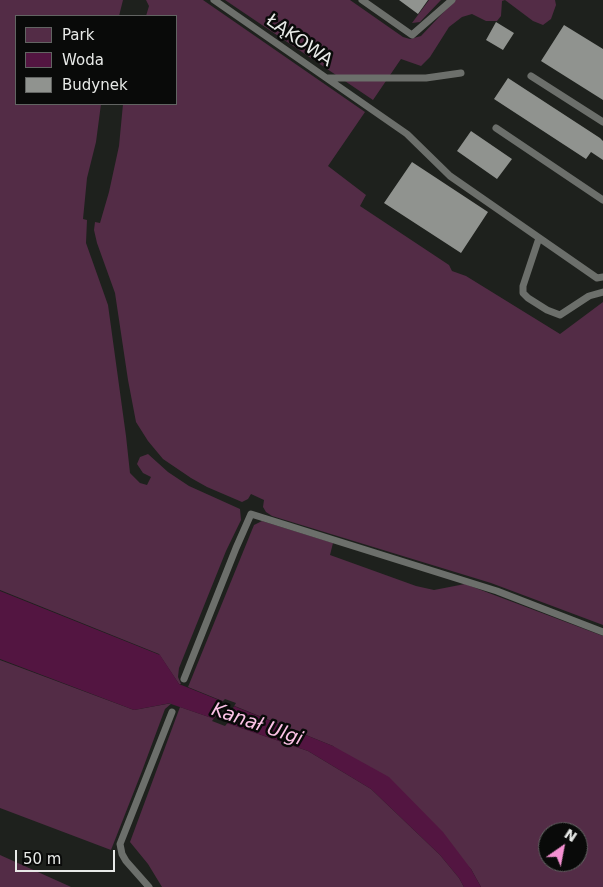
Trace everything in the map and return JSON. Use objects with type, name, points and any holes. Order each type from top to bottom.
[{"type":"lane","name":"ŁĄKOWA","points":[[214,0],[413,139],[450,176],[597,278],[603,277]]},
{"type":"lane","points":[[362,0],[412,35],[452,0]]},
{"type":"lane","points":[[326,78],[426,78],[461,73]]},
{"type":"lane","points":[[531,76],[603,122]]},
{"type":"lane","points":[[496,128],[603,200]]},
{"type":"lane","points":[[539,238],[523,286],[524,293],[528,298],[560,315],[590,296],[603,292]]},
{"type":"lane","points":[[184,679],[251,514],[497,591],[603,632]]},
{"type":"lane","points":[[149,887],[126,861],[120,844],[172,712]]},
{"type":"green space","points":[[0,0],[123,0],[119,15],[15,15],[15,105],[101,105],[96,142],[87,178],[83,219],[87,220],[86,243],[108,305],[130,473],[140,483],[147,485],[151,477],[143,473],[137,464],[140,457],[148,454],[168,472],[189,486],[240,509],[241,520],[226,551],[179,668],[178,677],[181,684],[179,684],[159,654],[0,590]]},
{"type":"green space","points":[[146,0],[203,0],[365,112],[328,166],[366,195],[360,206],[449,265],[452,271],[466,276],[560,334],[603,302],[603,625],[491,583],[272,516],[263,507],[264,500],[251,494],[248,499],[242,502],[207,487],[163,459],[148,441],[136,422],[115,293],[94,230],[95,222],[100,223],[109,192],[119,146],[123,105],[178,105],[178,15],[146,15],[149,6]]},
{"type":"green space","points":[[225,0],[350,0],[403,37],[410,39],[421,36],[455,0],[505,0],[502,1],[501,16],[497,21],[486,21],[472,14],[462,17],[449,27],[430,57],[421,66],[401,59],[373,100]]},
{"type":"green space","points":[[429,0],[441,0],[420,22],[412,23]]},
{"type":"green space","points":[[505,0],[555,0],[556,5],[551,19],[543,25],[533,21]]},
{"type":"green space","points":[[262,521],[333,543],[330,555],[416,586],[434,590],[465,584],[603,636],[603,887],[481,887],[471,869],[333,746],[188,687],[254,525]]},
{"type":"green space","points":[[0,660],[134,710],[172,703],[165,709],[111,850],[0,808]]},
{"type":"green space","points":[[180,707],[308,751],[371,789],[440,855],[464,887],[162,887],[148,864],[130,842]]},
{"type":"green space","points":[[0,855],[69,886],[71,887],[0,887]]},
{"type":"water","name":"Kanał Ulgi","points":[[0,591],[160,655],[179,684],[333,746],[389,777],[443,832],[471,869],[481,887],[464,887],[440,855],[371,789],[308,751],[171,703],[134,710],[0,659]]},
{"type":"pier","points":[[225,699],[236,703],[231,719],[225,726],[212,721],[216,716],[218,706]]},
{"type":"building","points":[[399,0],[428,0],[418,14]]},
{"type":"building","points":[[496,22],[514,33],[503,50],[486,40]]},
{"type":"building","points":[[564,25],[603,49],[603,100],[541,61]]},
{"type":"building","points":[[508,78],[600,138],[603,141],[603,160],[591,152],[586,159],[494,99]]},
{"type":"building","points":[[471,131],[512,159],[497,179],[457,151]]},
{"type":"building","points":[[412,162],[488,212],[461,253],[384,203]]}]
